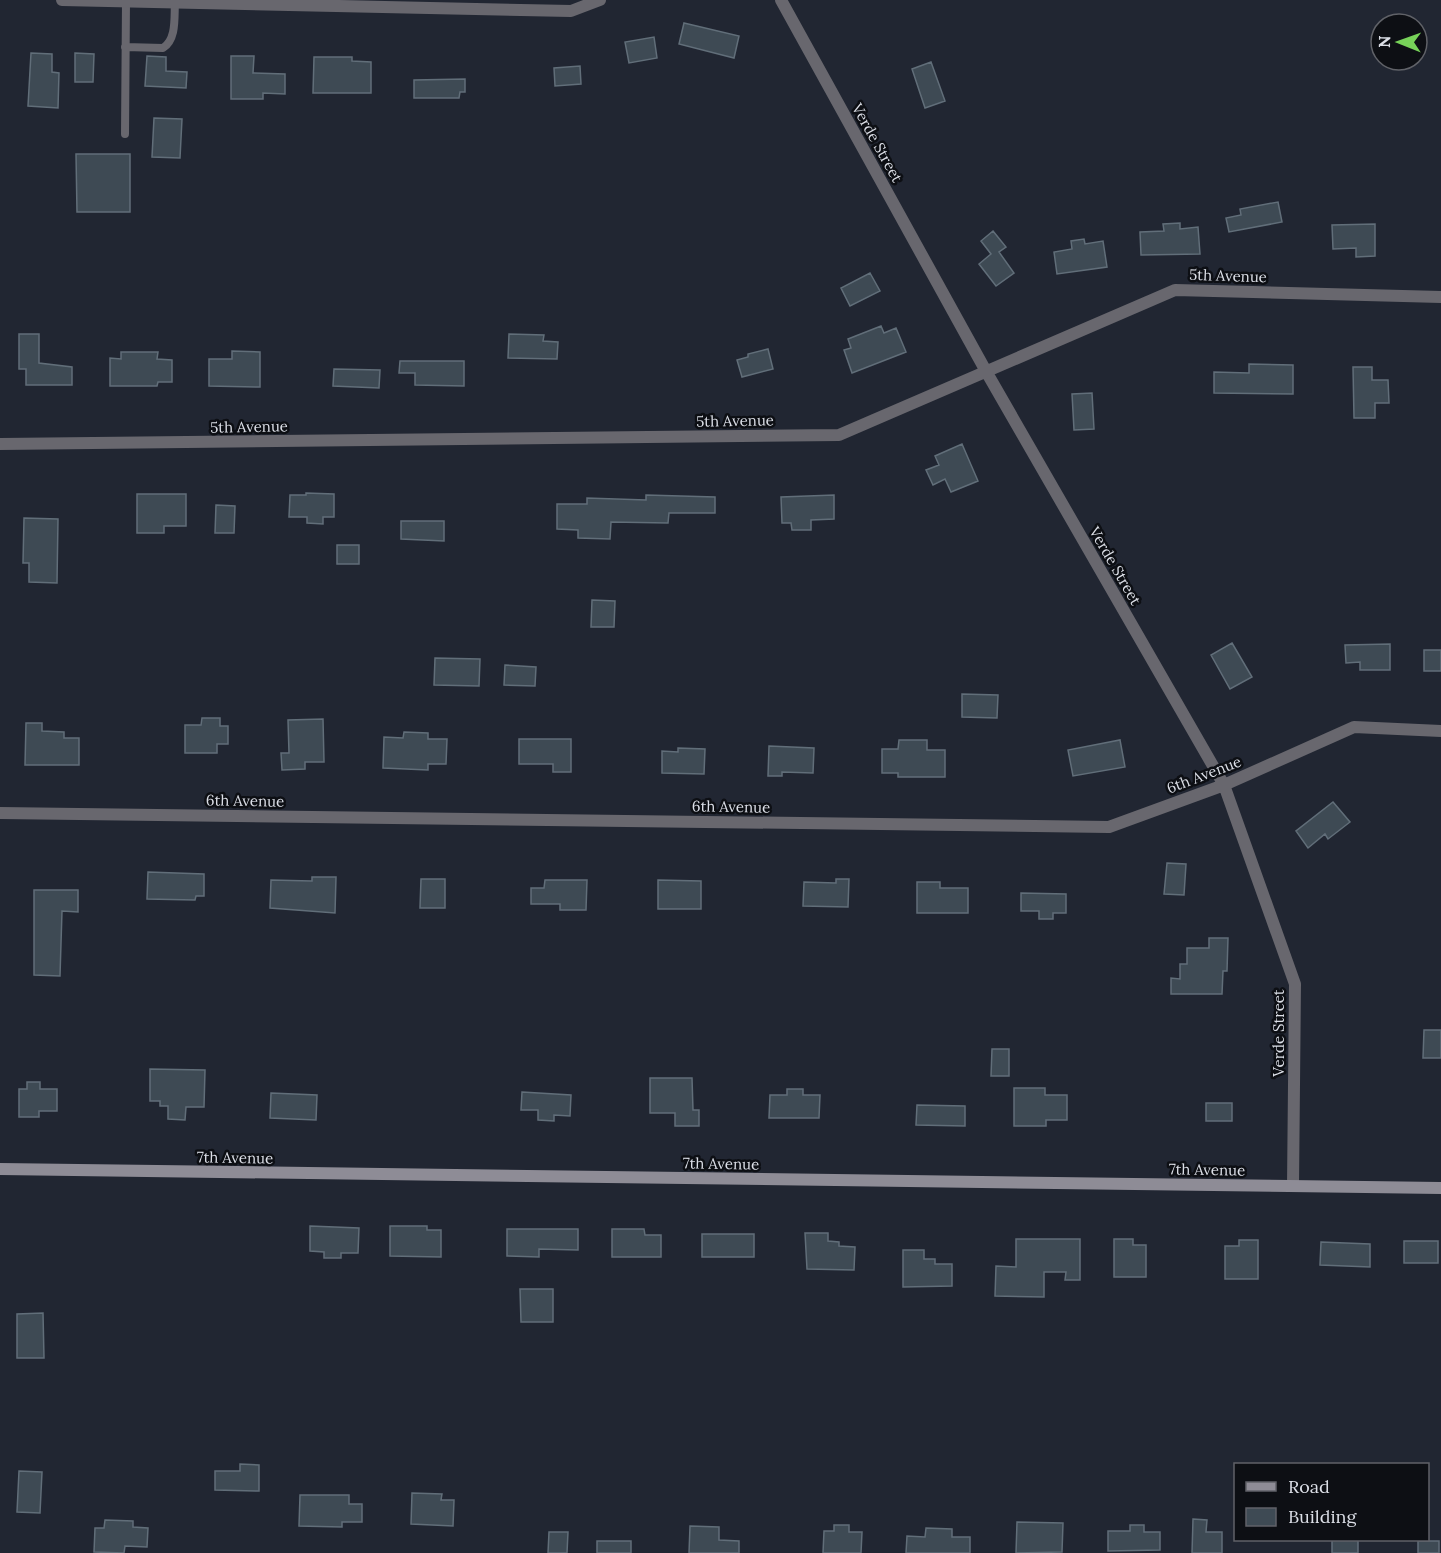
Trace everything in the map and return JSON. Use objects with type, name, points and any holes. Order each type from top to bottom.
[{"type":"street","points":[[62,0],[572,11],[600,0]]},
{"type":"street","name":"Verde Street","points":[[781,0],[987,373],[1224,785],[1295,984],[1293,1186]]},
{"type":"street","name":"5th Avenue","points":[[0,444],[839,435],[1175,290],[1441,297]]},
{"type":"street","name":"6th Avenue","points":[[0,813],[1109,827],[1224,785],[1354,727],[1441,731]]},
{"type":"street","name":"7th Avenue","points":[[0,1169],[1441,1188]]},
{"type":"lane","points":[[125,134],[126,1]]},
{"type":"lane","points":[[125,47],[163,48],[168,45],[173,31],[175,2]]},
{"type":"building","points":[[684,23],[739,36],[734,58],[679,44]]},
{"type":"building","points":[[654,37],[657,58],[629,63],[625,42]]},
{"type":"building","points":[[31,53],[52,54],[52,72],[59,73],[58,108],[28,106]]},
{"type":"building","points":[[75,53],[94,54],[93,82],[75,82]]},
{"type":"building","points":[[147,56],[166,57],[166,71],[187,72],[186,88],[145,86]]},
{"type":"building","points":[[231,56],[254,56],[253,73],[285,74],[285,94],[263,93],[263,99],[231,99]]},
{"type":"building","points":[[314,57],[352,57],[352,61],[371,62],[371,93],[313,93]]},
{"type":"building","points":[[931,62],[945,101],[925,108],[912,69]]},
{"type":"building","points":[[580,66],[581,84],[555,86],[554,68]]},
{"type":"building","points":[[465,79],[465,92],[460,92],[459,98],[414,98],[414,80]]},
{"type":"building","points":[[154,118],[182,119],[180,158],[152,157]]},
{"type":"building","points":[[76,154],[130,154],[130,212],[77,212]]},
{"type":"building","points":[[1278,202],[1282,222],[1229,232],[1226,218],[1241,215],[1240,209]]},
{"type":"building","points":[[1180,223],[1180,229],[1198,227],[1200,254],[1141,255],[1140,232],[1164,231],[1163,224]]},
{"type":"building","points":[[1375,224],[1375,256],[1356,257],[1356,248],[1333,249],[1332,225]]},
{"type":"building","points":[[993,231],[1006,247],[999,252],[1014,273],[996,286],[979,264],[991,254],[981,241]]},
{"type":"building","points":[[1084,239],[1085,244],[1103,241],[1107,267],[1057,274],[1054,252],[1072,249],[1071,241]]},
{"type":"building","points":[[870,273],[880,291],[850,306],[841,288]]},
{"type":"building","points":[[881,326],[884,333],[896,328],[906,352],[852,373],[844,350],[851,348],[848,339]]},
{"type":"building","points":[[19,334],[39,334],[39,363],[72,367],[72,385],[26,385],[26,369],[19,369]]},
{"type":"building","points":[[509,334],[544,335],[543,341],[558,342],[557,359],[508,358]]},
{"type":"building","points":[[768,349],[773,369],[742,377],[737,360],[748,357],[748,354]]},
{"type":"building","points":[[232,351],[260,352],[260,387],[209,386],[209,359],[232,359]]},
{"type":"building","points":[[121,352],[158,352],[157,359],[172,360],[172,382],[158,382],[157,386],[110,386],[110,358],[121,359]]},
{"type":"building","points":[[400,361],[464,361],[464,386],[415,385],[415,373],[399,373]]},
{"type":"building","points":[[1249,364],[1293,365],[1293,394],[1214,393],[1214,372],[1249,373]]},
{"type":"building","points":[[1353,367],[1372,367],[1372,380],[1388,380],[1389,403],[1375,403],[1375,418],[1354,418]]},
{"type":"building","points":[[334,369],[380,370],[379,388],[333,386]]},
{"type":"building","points":[[1092,393],[1094,429],[1074,430],[1072,394]]},
{"type":"building","points":[[962,444],[978,481],[951,492],[945,479],[933,485],[926,470],[939,465],[935,456]]},
{"type":"building","points":[[306,493],[334,494],[334,517],[323,517],[323,524],[307,523],[307,517],[289,517],[290,495],[306,495]]},
{"type":"building","points":[[137,494],[186,494],[186,526],[164,526],[164,533],[137,533]]},
{"type":"building","points":[[646,495],[715,497],[715,513],[669,513],[668,523],[611,522],[610,539],[578,538],[578,530],[557,529],[557,504],[587,504],[587,498],[646,500]]},
{"type":"building","points":[[834,495],[834,519],[811,520],[811,530],[792,530],[791,523],[782,523],[781,497]]},
{"type":"building","points":[[216,505],[235,506],[234,533],[215,533]]},
{"type":"building","points":[[24,518],[58,519],[57,583],[29,582],[29,563],[23,563]]},
{"type":"building","points":[[401,521],[444,521],[444,541],[401,539]]},
{"type":"building","points":[[337,545],[359,545],[359,564],[337,564]]},
{"type":"building","points":[[592,600],[615,601],[614,627],[591,627]]},
{"type":"building","points":[[1232,643],[1252,677],[1230,689],[1211,655]]},
{"type":"building","points":[[1390,644],[1390,670],[1360,670],[1360,662],[1346,663],[1345,645]]},
{"type":"building","points":[[1424,650],[1441,650],[1441,671],[1424,671]]},
{"type":"building","points":[[435,658],[480,659],[479,686],[434,685]]},
{"type":"building","points":[[505,665],[536,667],[535,686],[504,685]]},
{"type":"building","points":[[962,694],[998,695],[997,718],[962,717]]},
{"type":"building","points":[[202,718],[220,718],[220,726],[228,726],[228,744],[217,744],[217,753],[185,753],[185,725],[201,725]]},
{"type":"building","points":[[323,719],[324,762],[305,762],[305,769],[282,770],[281,753],[289,753],[288,720]]},
{"type":"building","points":[[26,723],[42,723],[42,731],[64,732],[64,738],[79,738],[79,765],[25,765]]},
{"type":"building","points":[[404,732],[428,733],[428,739],[447,739],[446,764],[428,764],[428,770],[383,768],[384,737],[403,738]]},
{"type":"building","points":[[519,739],[571,739],[571,772],[553,772],[553,764],[519,764]]},
{"type":"building","points":[[899,740],[927,740],[927,750],[945,750],[945,777],[898,777],[898,773],[882,773],[882,749],[898,749]]},
{"type":"building","points":[[1120,740],[1125,767],[1073,776],[1068,750]]},
{"type":"building","points":[[769,746],[814,748],[813,773],[782,772],[782,776],[768,776]]},
{"type":"building","points":[[678,748],[705,749],[704,774],[662,773],[662,751],[678,752]]},
{"type":"building","points":[[1333,802],[1350,822],[1328,839],[1325,834],[1308,848],[1296,831]]},
{"type":"building","points":[[1167,863],[1186,864],[1184,895],[1164,894]]},
{"type":"building","points":[[148,872],[204,874],[204,896],[196,896],[195,900],[147,899]]},
{"type":"building","points":[[312,877],[336,877],[335,913],[270,908],[271,880],[312,881]]},
{"type":"building","points":[[421,879],[445,879],[445,908],[420,908]]},
{"type":"building","points":[[836,879],[849,879],[848,907],[803,906],[804,882],[836,883]]},
{"type":"building","points":[[545,880],[587,880],[586,910],[560,910],[560,904],[531,904],[531,888],[544,888]]},
{"type":"building","points":[[658,880],[701,881],[701,909],[658,909]]},
{"type":"building","points":[[917,882],[940,882],[940,888],[968,888],[968,913],[917,913]]},
{"type":"building","points":[[34,890],[78,890],[78,912],[62,911],[60,976],[34,975]]},
{"type":"building","points":[[1021,893],[1066,894],[1066,913],[1053,913],[1053,919],[1039,919],[1039,911],[1021,911]]},
{"type":"building","points":[[1209,938],[1228,938],[1227,971],[1223,971],[1222,994],[1171,994],[1171,978],[1180,979],[1180,964],[1187,964],[1187,948],[1209,948]]},
{"type":"building","points":[[1424,1030],[1441,1030],[1441,1058],[1423,1058]]},
{"type":"building","points":[[992,1049],[1009,1049],[1009,1076],[991,1076]]},
{"type":"building","points":[[150,1069],[205,1070],[204,1107],[186,1107],[185,1120],[168,1119],[168,1106],[160,1106],[160,1101],[150,1101]]},
{"type":"building","points":[[650,1078],[692,1078],[693,1110],[699,1110],[699,1126],[675,1126],[675,1113],[650,1113]]},
{"type":"building","points":[[27,1082],[40,1082],[40,1089],[57,1089],[57,1111],[39,1111],[39,1117],[19,1117],[19,1089],[27,1089]]},
{"type":"building","points":[[1014,1088],[1045,1088],[1045,1095],[1067,1095],[1067,1120],[1046,1120],[1046,1126],[1014,1126]]},
{"type":"building","points":[[787,1089],[803,1089],[803,1095],[820,1095],[819,1118],[769,1118],[770,1095],[787,1095]]},
{"type":"building","points":[[522,1092],[571,1095],[570,1116],[554,1115],[554,1121],[538,1120],[538,1110],[521,1110]]},
{"type":"building","points":[[271,1093],[317,1095],[316,1120],[270,1118]]},
{"type":"building","points":[[1206,1103],[1232,1103],[1232,1121],[1206,1121]]},
{"type":"building","points":[[917,1105],[965,1106],[965,1126],[916,1125]]},
{"type":"building","points":[[310,1226],[359,1228],[358,1253],[341,1253],[341,1258],[324,1258],[324,1252],[310,1251]]},
{"type":"building","points":[[390,1226],[427,1226],[427,1230],[441,1230],[441,1257],[390,1256]]},
{"type":"building","points":[[507,1229],[578,1229],[578,1250],[539,1249],[539,1257],[507,1256]]},
{"type":"building","points":[[612,1229],[644,1229],[645,1235],[661,1235],[661,1257],[612,1257]]},
{"type":"building","points":[[805,1233],[828,1233],[828,1241],[839,1242],[839,1246],[855,1247],[854,1270],[807,1269]]},
{"type":"building","points":[[702,1234],[754,1234],[754,1257],[702,1257]]},
{"type":"building","points":[[1016,1239],[1080,1239],[1080,1280],[1065,1280],[1066,1272],[1044,1272],[1044,1297],[995,1296],[996,1266],[1016,1267]]},
{"type":"building","points":[[1114,1239],[1133,1239],[1133,1245],[1146,1245],[1146,1277],[1114,1277]]},
{"type":"building","points":[[1239,1240],[1258,1240],[1258,1279],[1225,1279],[1225,1246],[1239,1246]]},
{"type":"building","points":[[1404,1241],[1438,1241],[1438,1263],[1404,1263]]},
{"type":"building","points":[[1321,1242],[1370,1244],[1370,1267],[1320,1265]]},
{"type":"building","points":[[903,1250],[924,1250],[924,1259],[935,1259],[935,1264],[952,1264],[952,1286],[903,1287]]},
{"type":"building","points":[[520,1289],[553,1289],[553,1322],[521,1322]]},
{"type":"building","points":[[43,1313],[44,1358],[17,1358],[17,1314]]},
{"type":"building","points":[[240,1464],[259,1465],[259,1491],[215,1490],[215,1471],[240,1471]]},
{"type":"building","points":[[19,1471],[42,1472],[40,1513],[17,1512]]},
{"type":"building","points":[[412,1493],[442,1494],[441,1500],[454,1500],[453,1526],[411,1524]]},
{"type":"building","points":[[300,1495],[349,1495],[349,1504],[362,1504],[362,1522],[342,1522],[342,1527],[299,1526]]},
{"type":"building","points":[[1193,1519],[1207,1520],[1206,1532],[1222,1532],[1222,1553],[1192,1553]]},
{"type":"building","points":[[105,1520],[133,1521],[133,1527],[148,1528],[147,1547],[125,1546],[124,1553],[94,1552],[95,1528],[104,1528]]},
{"type":"building","points":[[1017,1522],[1063,1523],[1062,1552],[1016,1553]]},
{"type":"building","points":[[834,1525],[849,1525],[849,1532],[862,1532],[861,1553],[823,1553],[824,1531],[834,1531]]},
{"type":"building","points":[[1130,1525],[1144,1525],[1144,1532],[1160,1532],[1160,1550],[1108,1551],[1108,1531],[1130,1531]]},
{"type":"building","points":[[690,1526],[719,1527],[719,1540],[739,1541],[739,1553],[689,1553]]},
{"type":"building","points":[[926,1528],[952,1529],[952,1537],[970,1537],[970,1553],[906,1553],[907,1536],[925,1537]]},
{"type":"building","points":[[549,1532],[568,1532],[567,1553],[548,1553]]},
{"type":"building","points":[[597,1541],[631,1541],[631,1553],[597,1553]]},
{"type":"building","points":[[1332,1541],[1358,1541],[1358,1553],[1332,1553]]},
{"type":"building","points":[[1418,1541],[1439,1541],[1439,1553],[1418,1553]]}]
